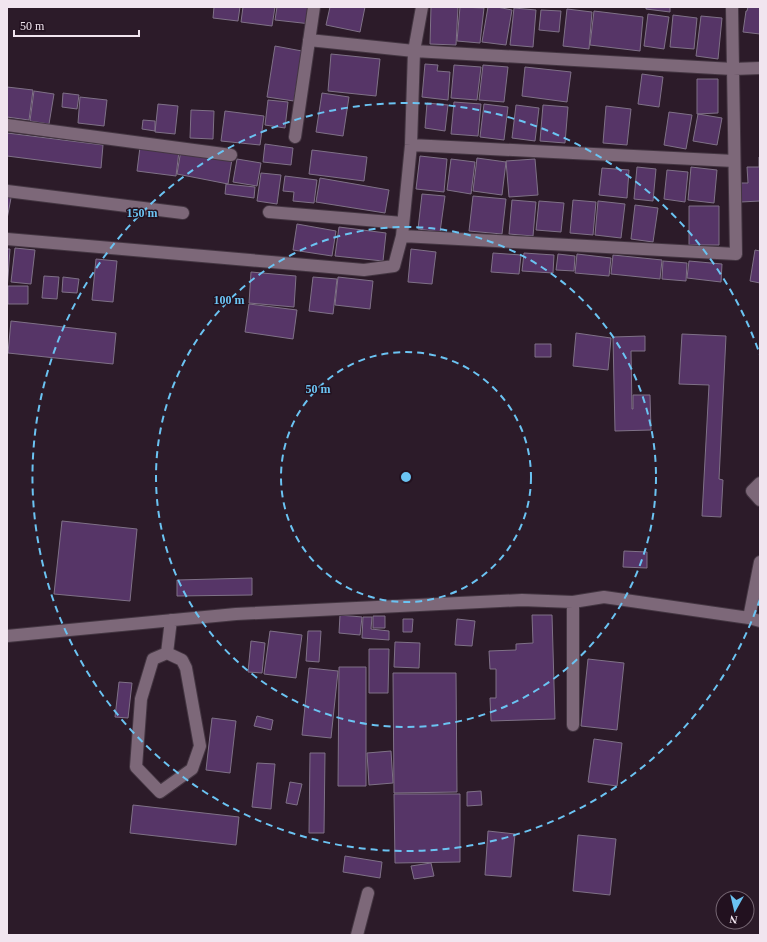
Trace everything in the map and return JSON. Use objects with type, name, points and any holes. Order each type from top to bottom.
[{"type":"street","points":[[295,137],[314,7]]},
{"type":"street","points":[[7,238],[364,270],[394,266],[402,236],[412,145],[414,52],[422,7]]},
{"type":"street","points":[[402,236],[736,254],[732,7]]},
{"type":"street","points":[[309,40],[414,52],[733,69],[760,68]]},
{"type":"street","points":[[7,125],[231,155]]},
{"type":"street","points":[[412,145],[734,161]]},
{"type":"street","points":[[7,191],[183,213]]},
{"type":"street","points":[[269,212],[403,223]]},
{"type":"street","points":[[760,483],[752,491],[760,500]]},
{"type":"street","points":[[7,636],[236,614],[506,600],[573,602],[604,597],[754,620],[760,562]]},
{"type":"street","points":[[573,602],[573,725]]},
{"type":"street","points":[[167,653],[171,620]]},
{"type":"street","points":[[167,653],[182,660],[186,668],[200,746],[192,770],[160,792],[136,767],[141,699],[153,659],[167,653]]},
{"type":"street","points":[[357,935],[368,893]]},
{"type":"building","points":[[214,7],[240,7],[238,21],[213,18]]},
{"type":"building","points":[[243,7],[275,7],[272,26],[241,22]]},
{"type":"building","points":[[277,7],[313,7],[311,24],[275,20]]},
{"type":"building","points":[[330,7],[365,7],[360,32],[326,25]]},
{"type":"building","points":[[431,7],[458,7],[456,45],[430,44]]},
{"type":"building","points":[[460,7],[484,8],[480,43],[457,41]]},
{"type":"building","points":[[488,7],[512,10],[506,45],[482,42]]},
{"type":"building","points":[[646,7],[670,7],[670,12],[646,9]]},
{"type":"building","points":[[748,7],[760,7],[760,34],[743,32]]},
{"type":"building","points":[[514,8],[536,10],[533,47],[510,45]]},
{"type":"building","points":[[567,9],[592,12],[589,49],[563,46]]},
{"type":"building","points":[[541,10],[561,11],[559,32],[539,30]]},
{"type":"building","points":[[594,11],[643,17],[640,51],[590,45]]},
{"type":"building","points":[[648,14],[669,17],[664,49],[644,46]]},
{"type":"building","points":[[673,15],[697,18],[694,49],[670,47]]},
{"type":"building","points":[[701,16],[722,18],[718,59],[696,56]]},
{"type":"building","points":[[275,46],[302,51],[294,101],[267,97]]},
{"type":"building","points":[[331,54],[380,59],[376,96],[328,91]]},
{"type":"building","points":[[425,64],[438,65],[437,71],[450,72],[448,100],[422,97]]},
{"type":"building","points":[[454,65],[481,67],[477,100],[451,98]]},
{"type":"building","points":[[483,65],[508,67],[504,102],[479,100]]},
{"type":"building","points":[[525,67],[571,72],[567,102],[522,96]]},
{"type":"building","points":[[642,74],[663,77],[659,107],[638,104]]},
{"type":"building","points":[[697,79],[718,79],[718,113],[697,114]]},
{"type":"building","points":[[7,87],[33,90],[29,120],[7,117]]},
{"type":"building","points":[[34,91],[54,94],[49,124],[30,121]]},
{"type":"building","points":[[63,93],[79,95],[77,109],[62,107]]},
{"type":"building","points":[[322,93],[349,97],[343,136],[316,132]]},
{"type":"building","points":[[80,97],[107,100],[104,126],[78,123]]},
{"type":"building","points":[[268,100],[288,102],[285,128],[265,125]]},
{"type":"building","points":[[454,102],[481,104],[478,136],[451,134]]},
{"type":"building","points":[[427,103],[448,105],[445,131],[425,128]]},
{"type":"building","points":[[158,104],[178,106],[175,134],[155,132]]},
{"type":"building","points":[[484,104],[508,107],[504,140],[480,137]]},
{"type":"building","points":[[516,105],[539,108],[535,141],[512,138]]},
{"type":"building","points":[[543,105],[568,107],[565,143],[540,141]]},
{"type":"building","points":[[606,106],[631,109],[627,145],[603,143]]},
{"type":"building","points":[[191,110],[214,111],[213,139],[190,138]]},
{"type":"building","points":[[225,111],[264,116],[260,145],[221,141]]},
{"type":"building","points":[[669,112],[692,115],[686,149],[664,145]]},
{"type":"building","points":[[698,114],[722,118],[717,145],[693,141]]},
{"type":"building","points":[[143,120],[155,121],[155,131],[142,129]]},
{"type":"building","points":[[7,133],[103,145],[101,168],[7,156]]},
{"type":"building","points":[[265,144],[293,148],[291,165],[263,162]]},
{"type":"building","points":[[140,147],[179,151],[176,176],[137,171]]},
{"type":"building","points":[[181,150],[232,159],[228,184],[177,174]]},
{"type":"building","points":[[312,150],[367,157],[364,181],[309,174]]},
{"type":"building","points":[[420,156],[447,159],[444,192],[416,189]]},
{"type":"building","points":[[759,157],[760,201],[741,202],[740,183],[748,183],[747,167],[759,167]]},
{"type":"building","points":[[477,158],[506,162],[502,195],[473,191]]},
{"type":"building","points":[[237,159],[261,163],[257,186],[233,182]]},
{"type":"building","points":[[451,159],[475,162],[471,194],[447,190]]},
{"type":"building","points":[[535,159],[538,195],[509,197],[506,161]]},
{"type":"building","points":[[637,167],[656,169],[653,201],[634,199]]},
{"type":"building","points":[[691,167],[717,170],[714,203],[688,200]]},
{"type":"building","points":[[602,168],[629,170],[627,198],[599,195]]},
{"type":"building","points":[[667,170],[688,172],[685,202],[664,199]]},
{"type":"building","points":[[261,173],[281,175],[277,204],[257,201]]},
{"type":"building","points":[[285,176],[317,180],[314,203],[293,201],[294,192],[283,191]]},
{"type":"building","points":[[320,178],[389,190],[385,213],[316,202]]},
{"type":"building","points":[[226,184],[255,187],[254,198],[225,194]]},
{"type":"building","points":[[422,194],[445,196],[440,232],[418,229]]},
{"type":"building","points":[[473,196],[506,199],[502,234],[469,231]]},
{"type":"building","points":[[7,197],[11,198],[7,219]]},
{"type":"building","points":[[512,200],[536,202],[533,236],[509,234]]},
{"type":"building","points":[[573,200],[596,202],[593,235],[570,233]]},
{"type":"building","points":[[539,201],[564,203],[561,232],[536,230]]},
{"type":"building","points":[[598,201],[625,204],[621,238],[595,235]]},
{"type":"building","points":[[635,205],[658,208],[653,242],[631,239]]},
{"type":"building","points":[[689,206],[719,206],[719,245],[689,245]]},
{"type":"building","points":[[297,224],[336,231],[332,256],[293,250]]},
{"type":"building","points":[[339,227],[386,233],[383,261],[335,256]]},
{"type":"building","points":[[15,248],[35,250],[31,284],[11,282]]},
{"type":"building","points":[[7,249],[10,249],[7,291]]},
{"type":"building","points":[[411,249],[436,252],[432,284],[408,282]]},
{"type":"building","points":[[755,250],[760,251],[760,283],[750,281]]},
{"type":"building","points":[[493,253],[521,255],[519,274],[491,272]]},
{"type":"building","points":[[524,253],[554,255],[553,273],[522,271]]},
{"type":"building","points":[[558,254],[575,256],[574,271],[556,270]]},
{"type":"building","points":[[577,254],[611,258],[609,276],[575,273]]},
{"type":"building","points":[[613,255],[662,260],[660,279],[611,274]]},
{"type":"building","points":[[96,259],[117,261],[113,302],[92,300]]},
{"type":"building","points":[[663,261],[687,263],[686,281],[662,279]]},
{"type":"building","points":[[689,261],[722,264],[721,282],[687,278]]},
{"type":"building","points":[[251,272],[296,276],[294,307],[249,303]]},
{"type":"building","points":[[44,276],[59,277],[57,299],[42,298]]},
{"type":"building","points":[[63,277],[79,279],[77,293],[62,292]]},
{"type":"building","points":[[313,277],[337,279],[333,314],[309,311]]},
{"type":"building","points":[[338,277],[373,281],[370,309],[335,305]]},
{"type":"building","points":[[8,286],[28,286],[28,304],[8,304]]},
{"type":"building","points":[[249,304],[297,310],[293,339],[245,332]]},
{"type":"building","points":[[11,321],[116,333],[113,364],[8,353]]},
{"type":"building","points":[[576,333],[611,338],[608,370],[573,366]]},
{"type":"building","points":[[682,334],[726,336],[719,479],[723,480],[721,517],[702,516],[709,385],[679,384]]},
{"type":"building","points":[[645,336],[645,351],[631,351],[632,409],[633,395],[650,395],[651,430],[615,431],[613,337]]},
{"type":"building","points":[[535,344],[551,344],[551,357],[535,357]]},
{"type":"building","points":[[62,521],[137,529],[130,601],[54,594]]},
{"type":"building","points":[[624,551],[647,552],[647,568],[623,567]]},
{"type":"building","points":[[252,578],[252,595],[177,596],[177,580]]},
{"type":"building","points":[[340,615],[362,617],[360,635],[339,633]]},
{"type":"building","points":[[532,615],[552,615],[555,719],[491,721],[490,698],[496,698],[496,669],[490,669],[489,651],[516,650],[516,644],[533,643]]},
{"type":"building","points":[[373,616],[385,616],[385,628],[373,628]]},
{"type":"building","points":[[363,617],[372,617],[371,629],[389,631],[389,640],[362,638]]},
{"type":"building","points":[[403,619],[413,619],[412,632],[403,632]]},
{"type":"building","points":[[457,619],[475,621],[472,646],[455,645]]},
{"type":"building","points":[[270,631],[302,635],[296,678],[264,674]]},
{"type":"building","points":[[308,631],[321,631],[319,662],[306,661]]},
{"type":"building","points":[[251,641],[265,643],[262,673],[248,672]]},
{"type":"building","points":[[395,642],[420,643],[419,668],[394,667]]},
{"type":"building","points":[[369,649],[389,649],[388,693],[369,693]]},
{"type":"building","points":[[588,659],[624,663],[617,730],[581,726]]},
{"type":"building","points":[[339,667],[366,667],[366,786],[338,786]]},
{"type":"building","points":[[309,668],[338,671],[331,738],[302,735]]},
{"type":"building","points":[[393,673],[456,673],[457,792],[394,793]]},
{"type":"building","points":[[119,682],[132,683],[128,718],[115,717]]},
{"type":"building","points":[[257,716],[273,720],[271,730],[254,726]]},
{"type":"building","points":[[212,718],[236,721],[230,773],[206,770]]},
{"type":"building","points":[[594,739],[622,743],[617,786],[588,782]]},
{"type":"building","points":[[391,751],[393,783],[369,785],[367,753]]},
{"type":"building","points":[[310,753],[325,753],[324,833],[309,833]]},
{"type":"building","points":[[257,763],[275,764],[271,809],[252,807]]},
{"type":"building","points":[[290,782],[302,784],[297,805],[286,803]]},
{"type":"building","points":[[481,791],[482,805],[467,806],[467,792]]},
{"type":"building","points":[[394,794],[460,794],[460,862],[395,863]]},
{"type":"building","points":[[133,805],[239,817],[236,845],[130,833]]},
{"type":"building","points":[[488,831],[515,834],[511,877],[485,875]]},
{"type":"building","points":[[578,835],[616,839],[610,895],[573,891]]},
{"type":"building","points":[[345,856],[382,862],[380,878],[343,872]]},
{"type":"building","points":[[431,863],[434,876],[414,879],[411,866]]}]
